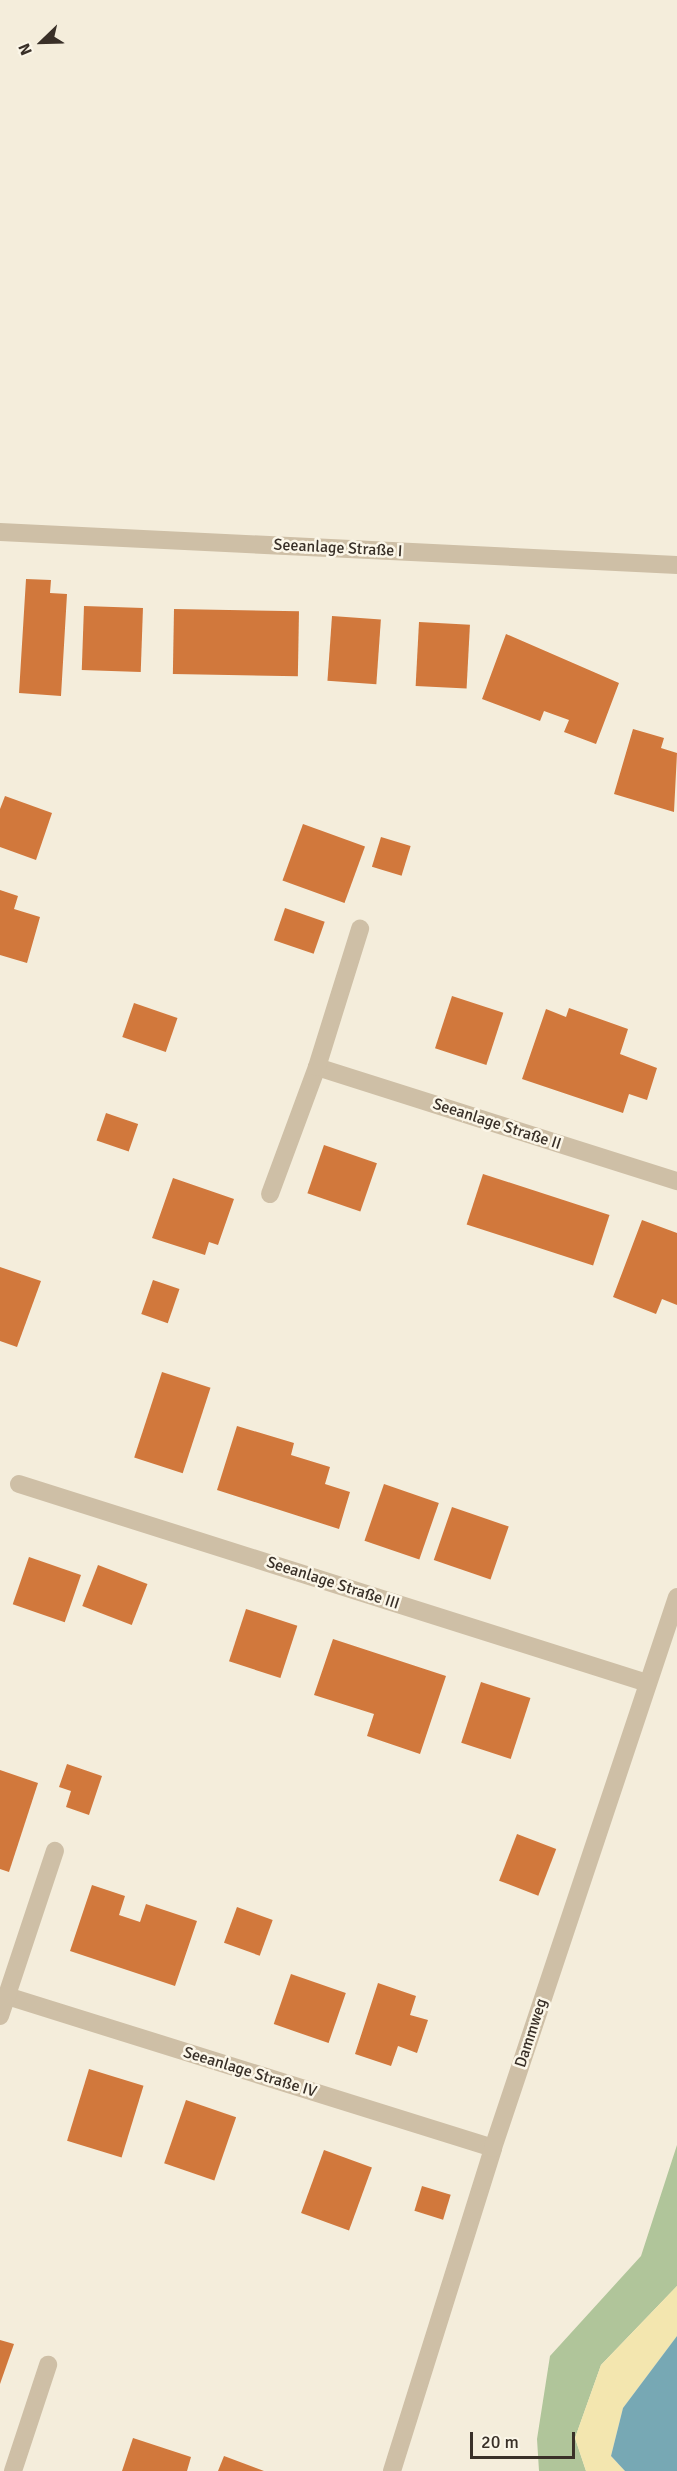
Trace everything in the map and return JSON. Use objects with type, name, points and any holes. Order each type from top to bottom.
[{"type":"street","name":"Seeanlage Straße I","points":[[0,532],[677,565]]},
{"type":"street","points":[[270,1194],[317,1067],[360,929]]},
{"type":"street","name":"Seeanlage Straße II","points":[[317,1067],[677,1181]]},
{"type":"street","name":"Seeanlage Straße III","points":[[19,1484],[647,1683]]},
{"type":"street","name":"Dammweg","points":[[392,2471],[494,2148],[677,1597]]},
{"type":"street","points":[[0,2016],[55,1851]]},
{"type":"street","name":"Seeanlage Straße IV","points":[[7,1996],[494,2148]]},
{"type":"street","points":[[13,2471],[48,2365]]},
{"type":"green space","points":[[677,2145],[677,2286],[601,2365],[575,2438],[586,2471],[539,2471],[537,2439],[550,2356],[641,2256]]},
{"type":"sand","points":[[677,2286],[677,2336],[623,2408],[611,2456],[625,2471],[586,2471],[575,2438],[601,2365]]},
{"type":"water","points":[[677,2336],[677,2471],[625,2471],[611,2456],[623,2408]]},
{"type":"building","points":[[26,579],[51,580],[50,593],[67,594],[61,696],[19,693]]},
{"type":"building","points":[[84,606],[143,608],[141,672],[82,670]]},
{"type":"building","points":[[174,609],[299,611],[298,676],[173,674]]},
{"type":"building","points":[[332,616],[381,619],[376,684],[327,681]]},
{"type":"building","points":[[419,622],[470,625],[467,689],[416,686]]},
{"type":"building","points":[[506,634],[619,683],[596,744],[564,732],[569,720],[544,711],[540,721],[482,699]]},
{"type":"building","points":[[633,729],[664,738],[661,748],[677,753],[674,812],[614,794]]},
{"type":"building","points":[[5,796],[52,813],[36,860],[0,847],[0,809]]},
{"type":"building","points":[[303,824],[365,847],[344,903],[282,880]]},
{"type":"building","points":[[381,837],[411,846],[402,876],[372,867]]},
{"type":"building","points":[[0,890],[18,896],[14,909],[40,917],[27,963],[0,955]]},
{"type":"building","points":[[285,908],[325,922],[314,954],[274,940]]},
{"type":"building","points":[[452,996],[503,1013],[486,1065],[435,1048]]},
{"type":"building","points":[[134,1003],[177,1018],[166,1052],[122,1037]]},
{"type":"building","points":[[569,1008],[628,1029],[620,1054],[657,1068],[647,1100],[629,1094],[623,1113],[522,1079],[546,1009],[566,1017]]},
{"type":"building","points":[[106,1113],[138,1124],[129,1151],[97,1140]]},
{"type":"building","points":[[324,1145],[377,1163],[360,1211],[307,1193]]},
{"type":"building","points":[[483,1174],[609,1215],[593,1266],[467,1224]]},
{"type":"building","points":[[173,1178],[234,1199],[218,1245],[209,1242],[205,1255],[152,1238]]},
{"type":"building","points":[[642,1220],[677,1233],[677,1305],[662,1299],[656,1314],[613,1297]]},
{"type":"building","points":[[0,1267],[41,1281],[17,1347],[0,1341]]},
{"type":"building","points":[[153,1280],[179,1289],[168,1323],[141,1314]]},
{"type":"building","points":[[162,1372],[211,1388],[183,1473],[134,1458]]},
{"type":"building","points":[[237,1426],[294,1443],[291,1455],[330,1467],[325,1484],[350,1492],[339,1529],[217,1490]]},
{"type":"building","points":[[384,1484],[439,1503],[419,1560],[364,1541]]},
{"type":"building","points":[[452,1507],[509,1527],[490,1579],[434,1560]]},
{"type":"building","points":[[29,1557],[81,1575],[65,1622],[13,1604]]},
{"type":"building","points":[[98,1565],[147,1584],[132,1625],[82,1606]]},
{"type":"building","points":[[246,1609],[297,1626],[280,1678],[229,1661]]},
{"type":"building","points":[[333,1639],[446,1676],[420,1754],[367,1736],[374,1714],[314,1695]]},
{"type":"building","points":[[481,1682],[530,1698],[511,1759],[461,1743]]},
{"type":"building","points":[[67,1764],[102,1776],[89,1815],[66,1807],[71,1791],[59,1787]]},
{"type":"building","points":[[0,1770],[38,1783],[9,1872],[0,1869]]},
{"type":"building","points":[[517,1834],[556,1849],[538,1896],[499,1881]]},
{"type":"building","points":[[92,1885],[125,1896],[119,1915],[140,1922],[146,1904],[197,1921],[175,1986],[70,1951]]},
{"type":"building","points":[[237,1907],[273,1920],[260,1956],[224,1943]]},
{"type":"building","points":[[291,1974],[346,1993],[329,2043],[274,2024]]},
{"type":"building","points":[[378,1983],[416,1996],[410,2015],[428,2020],[417,2053],[398,2046],[391,2066],[355,2054]]},
{"type":"building","points":[[89,2069],[144,2086],[122,2157],[67,2141]]},
{"type":"building","points":[[186,2100],[236,2117],[214,2181],[164,2163]]},
{"type":"building","points":[[324,2150],[372,2167],[349,2230],[301,2213]]},
{"type":"building","points":[[422,2186],[451,2195],[443,2220],[414,2211]]},
{"type":"building","points":[[0,2340],[14,2344],[0,2384]]},
{"type":"building","points":[[133,2438],[191,2457],[187,2471],[122,2471]]},
{"type":"building","points":[[224,2456],[264,2471],[218,2471]]}]
